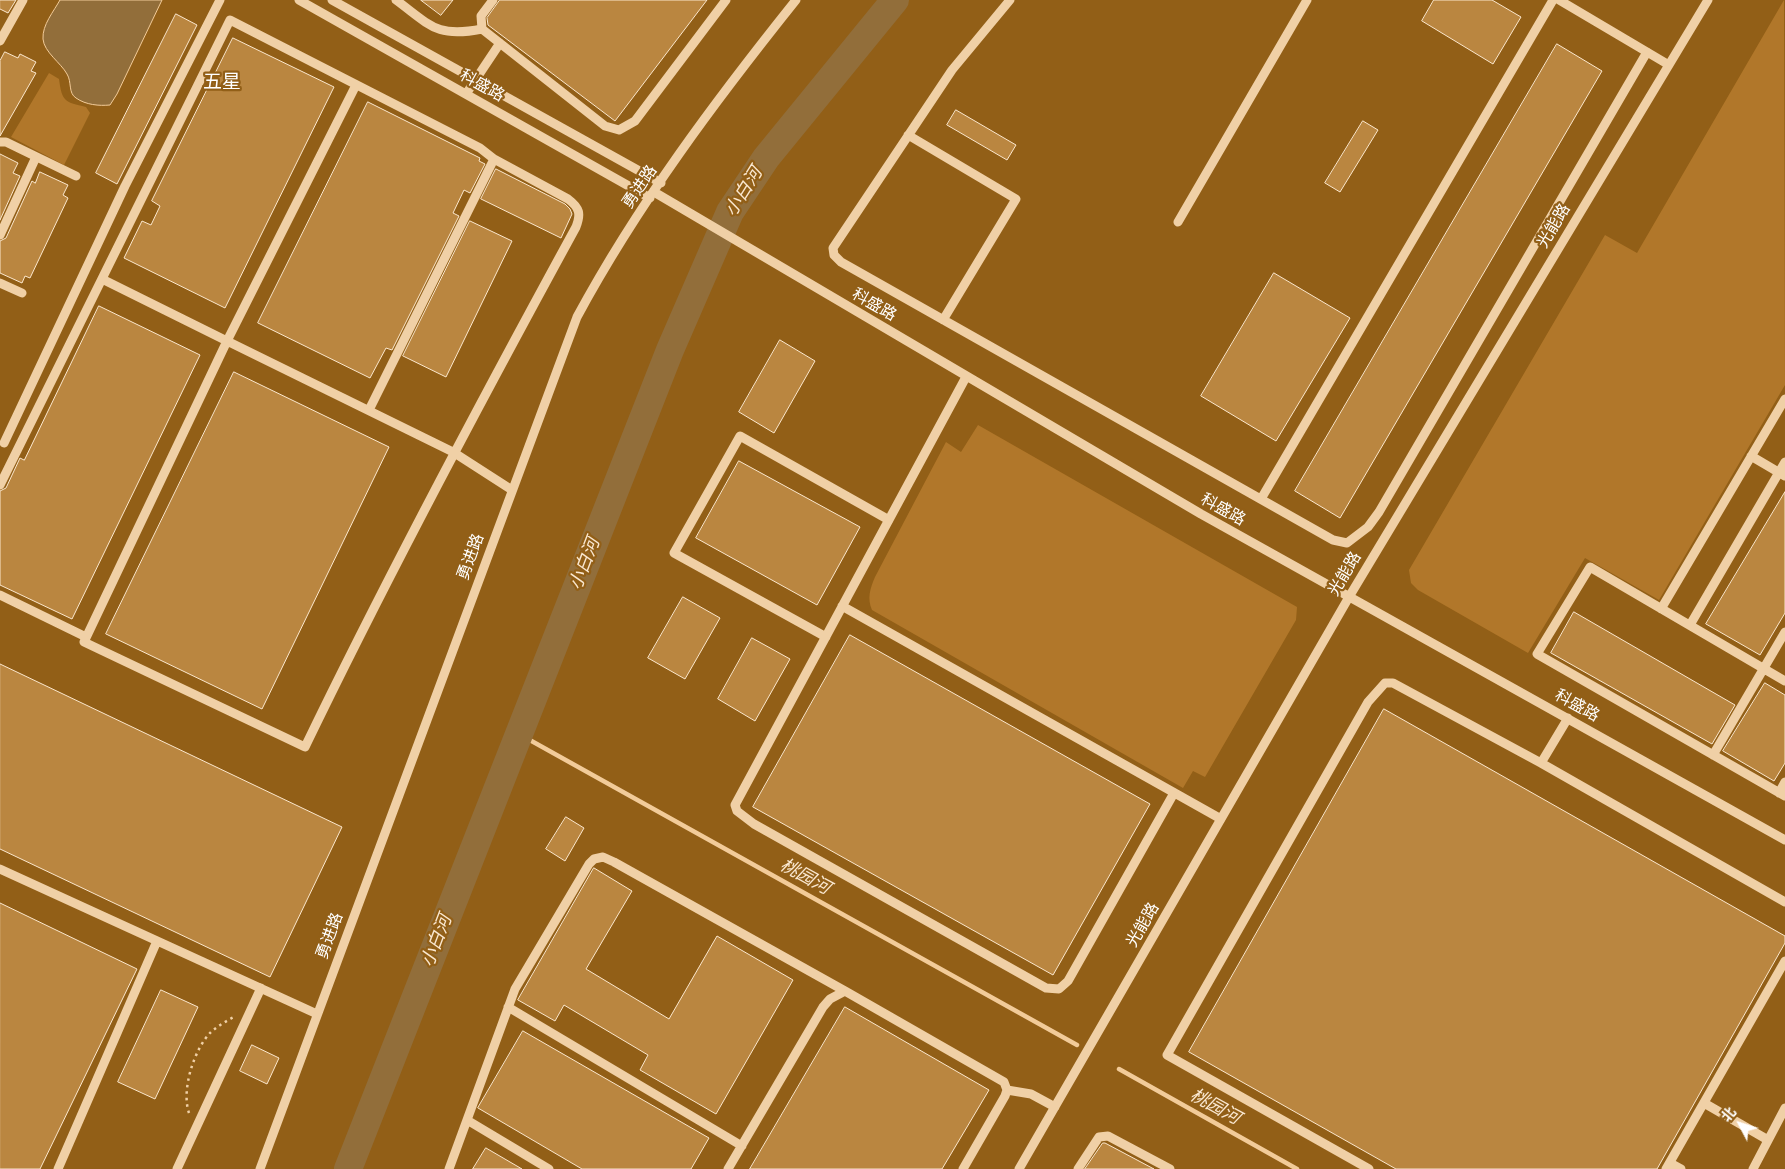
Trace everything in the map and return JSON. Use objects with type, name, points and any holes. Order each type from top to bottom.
[{"type":"street","points":[[2,34],[23,0]]},
{"type":"street","points":[[4,443],[126,186],[220,0]]},
{"type":"street","name":"科盛路","points":[[299,0],[753,252],[1200,514],[1785,840]]},
{"type":"street","name":"科盛路","points":[[332,0],[661,183]]},
{"type":"street","points":[[396,0],[437,30],[460,34],[482,29]]},
{"type":"street","points":[[493,0],[481,16],[482,29],[606,126],[619,130],[635,121],[726,0]]},
{"type":"street","name":"勇进路","points":[[260,1169],[577,317],[595,284],[652,195],[731,82],[796,0]]},
{"type":"street","points":[[1010,0],[952,70],[833,248],[834,255],[842,262],[1333,540],[1347,543],[1368,527],[1384,504],[1647,52]]},
{"type":"street","points":[[1178,222],[1307,0]]},
{"type":"street","points":[[1261,499],[1553,0]]},
{"type":"street","points":[[1559,0],[1669,65]]},
{"type":"street","name":"光能路","points":[[1019,1169],[1349,597],[1708,0]]},
{"type":"street","points":[[0,485],[230,20],[480,148],[494,159],[577,205],[580,215],[576,227],[453,452],[370,612],[305,747],[84,642],[227,341],[356,85]]},
{"type":"street","points":[[466,94],[500,43]]},
{"type":"street","points":[[908,135],[1016,198],[944,320]]},
{"type":"street","points":[[0,142],[6,142],[76,176]]},
{"type":"street","points":[[0,235],[36,157]]},
{"type":"street","points":[[369,410],[494,159]]},
{"type":"street","points":[[102,279],[453,452],[512,490]]},
{"type":"street","points":[[0,283],[22,293]]},
{"type":"street","points":[[966,377],[735,805],[737,811],[754,824],[1046,988],[1059,989],[1068,981],[1174,793]]},
{"type":"street","points":[[1661,609],[1785,399]]},
{"type":"street","points":[[826,637],[674,553],[740,436],[889,520]]},
{"type":"street","points":[[1751,456],[1782,474]]},
{"type":"street","points":[[1690,625],[1782,474],[1785,462]]},
{"type":"street","points":[[1785,681],[1590,567],[1537,654],[1782,794],[1785,782]]},
{"type":"street","points":[[0,595],[86,637]]},
{"type":"street","points":[[842,606],[1221,819]]},
{"type":"street","points":[[1713,755],[1785,632]]},
{"type":"street","points":[[1369,1169],[1167,1055],[1368,702],[1385,683],[1393,683],[1541,763],[1785,902]]},
{"type":"street","points":[[1541,763],[1568,718]]},
{"type":"street","points":[[449,1169],[514,989],[589,864],[603,856],[998,1077],[1007,1090],[1031,1094],[1055,1107]]},
{"type":"street","points":[[0,869],[318,1014]]},
{"type":"street","points":[[58,1169],[157,941]]},
{"type":"street","points":[[1681,1169],[1668,1166],[1785,961]]},
{"type":"street","points":[[178,1169],[261,988]]},
{"type":"street","points":[[728,1169],[823,1007],[830,999],[845,991]]},
{"type":"street","points":[[508,1007],[742,1146]]},
{"type":"street","points":[[963,1169],[1007,1090]]},
{"type":"street","points":[[1704,1103],[1768,1140]]},
{"type":"street","points":[[1753,1169],[1785,1108]]},
{"type":"street","points":[[467,1120],[549,1169]]},
{"type":"street","points":[[1078,1169],[1094,1142],[1099,1137],[1108,1136],[1170,1169]]},
{"type":"path","points":[[197,1127],[188,1110],[186,1096],[187,1080],[202,1044],[211,1033],[225,1022],[252,1008]]},
{"type":"shaded area","points":[[60,0],[162,0],[110,105],[88,104],[74,96],[67,74],[49,53],[44,44],[44,29]]},
{"type":"shaded area","points":[[1784,0],[1785,385],[1659,600],[1585,558],[1528,653],[1418,590],[1411,583],[1409,570],[1605,235],[1637,253]]},
{"type":"shaded area","points":[[49,73],[59,79],[63,97],[66,100],[86,107],[90,113],[64,165],[11,137]]},
{"type":"shaded area","points":[[978,425],[1297,607],[1296,620],[1205,777],[1193,771],[1183,788],[872,610],[870,594],[875,577],[946,442],[961,452]]},
{"type":"building","points":[[0,0],[16,0],[8,13],[0,9]]},
{"type":"building","points":[[421,0],[453,0],[441,15]]},
{"type":"building","points":[[500,0],[707,0],[615,121],[488,25],[487,18]]},
{"type":"building","points":[[1434,0],[1492,0],[1521,17],[1493,64],[1422,21]]},
{"type":"building","points":[[176,14],[197,25],[117,184],[96,173]]},
{"type":"building","points":[[233,38],[334,87],[225,308],[124,258],[142,221],[151,225],[160,206],[152,201]]},
{"type":"building","points":[[1557,44],[1602,71],[1340,518],[1295,491]]},
{"type":"building","points":[[5,52],[18,58],[20,54],[36,62],[31,71],[36,73],[0,136],[0,61]]},
{"type":"building","points":[[368,102],[480,158],[479,161],[485,164],[470,193],[464,190],[453,213],[459,216],[392,350],[386,348],[370,378],[258,323]]},
{"type":"building","points":[[956,110],[1016,145],[1007,160],[947,125]]},
{"type":"building","points":[[1363,121],[1378,130],[1340,192],[1325,183]]},
{"type":"building","points":[[0,154],[18,163],[13,173],[20,176],[0,220]]},
{"type":"building","points":[[496,169],[565,204],[570,209],[572,214],[561,238],[481,199]]},
{"type":"building","points":[[40,172],[68,185],[63,195],[68,198],[30,278],[25,276],[22,283],[0,273],[0,241],[6,238],[32,181],[35,183]]},
{"type":"building","points":[[470,221],[512,241],[446,377],[403,356]]},
{"type":"building","points":[[1274,273],[1350,318],[1276,441],[1201,396]]},
{"type":"building","points":[[99,306],[200,355],[72,619],[0,585],[0,491],[6,488],[20,458],[24,460]]},
{"type":"building","points":[[780,340],[815,361],[774,433],[739,412]]},
{"type":"building","points":[[234,372],[389,447],[262,709],[106,634]]},
{"type":"building","points":[[739,461],[860,527],[817,605],[696,538]]},
{"type":"building","points":[[1785,492],[1785,613],[1760,655],[1706,624]]},
{"type":"building","points":[[683,597],[720,618],[685,679],[648,658]]},
{"type":"building","points":[[1574,612],[1735,705],[1712,744],[1551,653]]},
{"type":"building","points":[[850,635],[1150,804],[1053,975],[753,807]]},
{"type":"building","points":[[752,638],[790,659],[755,721],[718,699]]},
{"type":"building","points":[[0,664],[342,827],[270,977],[0,849]]},
{"type":"building","points":[[1765,683],[1785,695],[1785,763],[1774,781],[1723,751]]},
{"type":"building","points":[[1384,709],[1785,936],[1785,943],[1657,1169],[1396,1169],[1189,1052]]},
{"type":"building","points":[[566,817],[584,828],[565,861],[546,849]]},
{"type":"building","points":[[594,868],[632,891],[586,969],[669,1019],[717,936],[793,980],[716,1114],[640,1070],[648,1055],[564,1005],[555,1021],[518,1000]]},
{"type":"building","points":[[0,903],[137,969],[40,1169],[0,1169]]},
{"type":"building","points":[[161,990],[198,1007],[155,1099],[118,1082]]},
{"type":"building","points":[[845,1007],[989,1090],[942,1169],[750,1169]]},
{"type":"building","points":[[523,1031],[709,1138],[691,1169],[582,1169],[478,1108]]},
{"type":"building","points":[[252,1045],[279,1058],[267,1084],[240,1071]]},
{"type":"building","points":[[1103,1143],[1105,1143],[1154,1169],[1085,1169]]},
{"type":"building","points":[[486,1148],[522,1169],[473,1169]]},
{"type":"waterway","name":"小白河","points":[[348,1169],[670,350],[730,212],[766,158],[895,0]]},
{"type":"waterway","name":"桃园河","points":[[519,734],[1077,1045]]},
{"type":"waterway","name":"桃园河","points":[[1119,1069],[1297,1169]]},
{"type":"district","name":"五星","points":[[222,83]]}]
